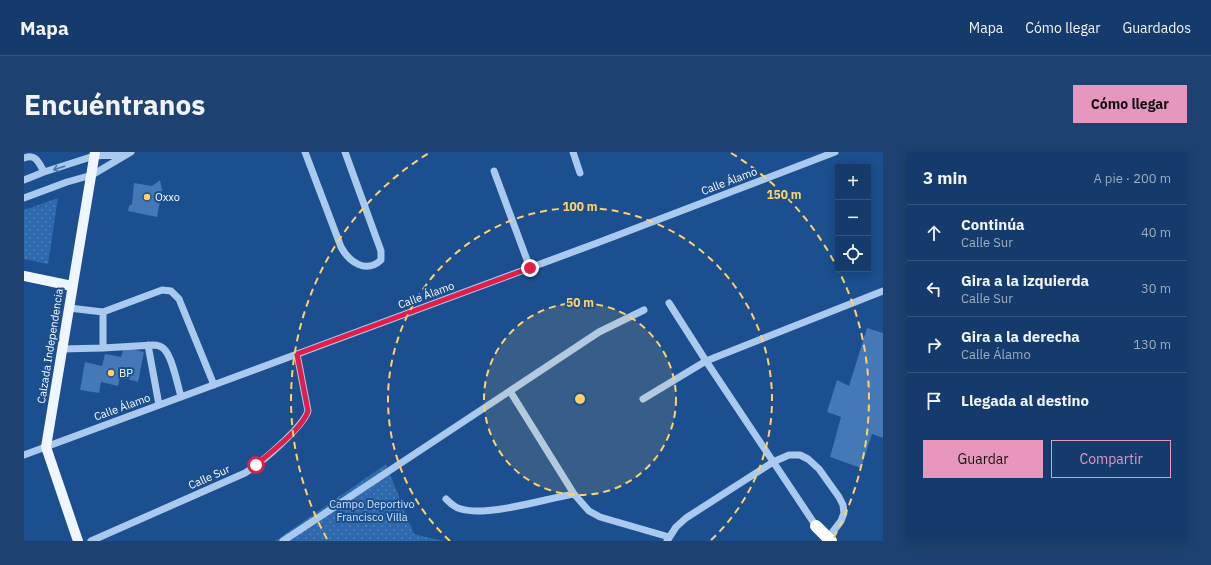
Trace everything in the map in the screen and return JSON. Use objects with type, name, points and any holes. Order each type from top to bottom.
[{"type":"highway","points":[[816,526],[827,540]]},
{"type":"main road","name":"Calzada Independencia","points":[[78,541],[46,447],[72,286],[92,175],[94,154]]},
{"type":"main road","points":[[24,276],[72,286]]},
{"type":"street","points":[[305,152],[343,251],[357,264],[370,266],[381,260],[380,251],[345,152]]},
{"type":"street","points":[[573,152],[580,173]]},
{"type":"street","name":"Calle Álamo","points":[[24,455],[530,268],[835,152]]},
{"type":"street","points":[[24,180],[94,154],[130,153]]},
{"type":"street","points":[[24,198],[67,182],[92,175],[130,153]]},
{"type":"street","points":[[24,158],[32,156],[44,172]]},
{"type":"street","points":[[494,171],[530,268]]},
{"type":"street","points":[[69,308],[103,312],[162,290],[171,291],[179,299],[214,384]]},
{"type":"street","points":[[643,399],[706,361],[883,291]]},
{"type":"street","points":[[669,303],[816,526]]},
{"type":"street","points":[[283,541],[599,332],[644,310]]},
{"type":"street","points":[[103,312],[103,348]]},
{"type":"street","points":[[62,350],[148,345],[164,348],[168,353],[173,367],[181,397]]},
{"type":"street","points":[[148,345],[159,405]]},
{"type":"street","name":"Calle Sur","points":[[91,541],[245,473],[284,441],[306,416],[308,411],[297,354]]},
{"type":"street","points":[[510,391],[574,494],[589,510],[600,518],[668,539],[676,527],[686,518],[773,462],[789,455],[800,455],[819,470],[835,491],[843,505],[844,513],[841,521],[827,540]]},
{"type":"street","points":[[446,499],[450,504],[460,509],[481,511],[498,510],[574,494]]},
{"type":"green space","points":[[58,198],[48,264],[24,259],[24,210]]},
{"type":"green space","name":"Campo Deportivo Francisco Villa","points":[[386,464],[414,534],[443,541],[275,541]]},
{"type":"building","name":"Oxxo","points":[[160,180],[162,190],[157,217],[128,211],[129,206],[132,204],[134,183],[152,186]]},
{"type":"building","points":[[867,328],[883,333],[883,438],[872,434],[861,468],[830,457],[841,417],[827,412],[837,380],[849,386]]},
{"type":"building","name":"BP","points":[[124,347],[144,352],[138,382],[120,377],[118,386],[101,382],[99,393],[80,390],[85,362],[102,366],[105,354],[121,357]]},
{"type":"place","name":"Oxxo","points":[[147,197]]},
{"type":"place","name":"BP","points":[[111,373]]},
{"type":"route","points":[[256,465],[284,441],[306,416],[308,411],[297,354],[530,268]]}]
